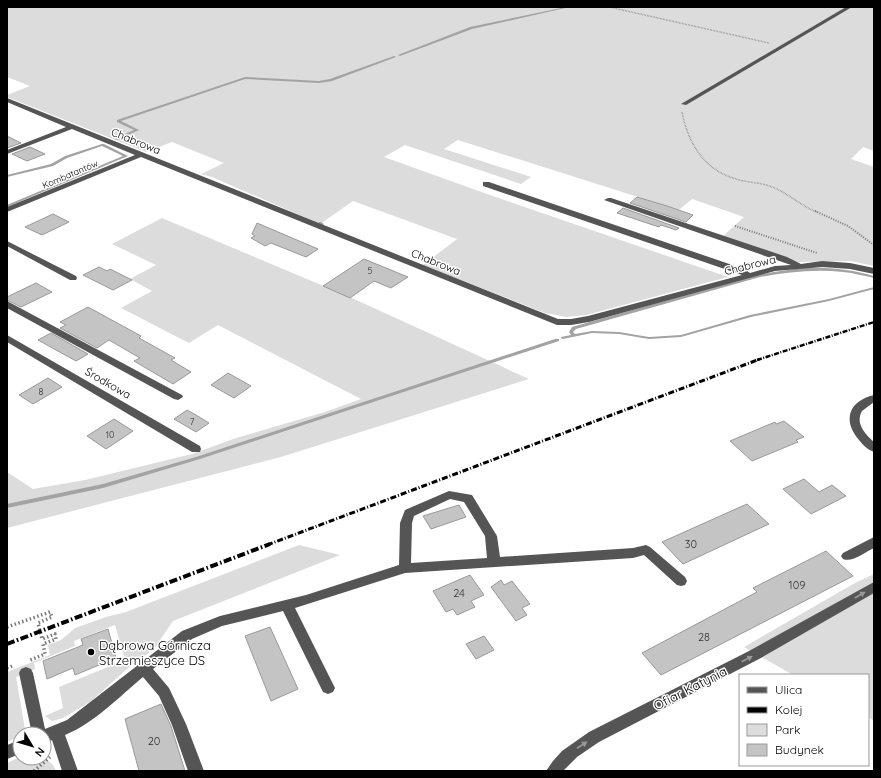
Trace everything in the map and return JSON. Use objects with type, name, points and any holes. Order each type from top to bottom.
[{"type":"street","points":[[684,104],[850,7]]},
{"type":"street","name":"Chabrowa","points":[[7,100],[140,155],[557,322],[571,322],[589,319],[775,269],[798,265],[840,265],[874,271]]},
{"type":"street","points":[[7,152],[72,127]]},
{"type":"street","name":"Kombatantów","points":[[7,210],[140,155]]},
{"type":"street","points":[[486,184],[741,270],[749,276]]},
{"type":"street","points":[[608,200],[798,265]]},
{"type":"street","points":[[7,243],[73,278]]},
{"type":"street","points":[[7,304],[178,397]]},
{"type":"street","name":"Środkowa","points":[[7,338],[196,449]]},
{"type":"street","points":[[874,398],[859,407],[854,417],[855,426],[859,435],[874,448]]},
{"type":"street","points":[[405,568],[406,523],[409,512],[449,495],[468,498],[491,536],[494,562]]},
{"type":"street","points":[[848,556],[874,542]]},
{"type":"street","points":[[52,733],[72,725],[88,714],[187,635],[220,621],[306,600],[405,568],[633,553],[646,550],[681,581]]},
{"type":"street","name":"Ofiar Katynia","points":[[554,771],[559,764],[574,750],[594,737],[754,655],[874,587]]},
{"type":"street","points":[[286,604],[328,688]]},
{"type":"street","points":[[24,666],[37,726]]},
{"type":"street","points":[[144,668],[164,692],[179,724],[196,771]]},
{"type":"street","points":[[52,738],[70,771]]},
{"type":"path","points":[[609,7],[784,46]]},
{"type":"path","points":[[684,104],[682,109],[683,118],[689,139],[700,156],[712,168],[726,176],[777,188],[808,208],[838,220],[854,229],[874,245]]},
{"type":"path","points":[[735,226],[830,257],[840,265]]},
{"type":"path","points":[[7,627],[50,612],[52,617],[38,622],[42,639],[55,634],[56,639],[43,644],[45,654],[24,666],[7,668]]},
{"type":"green space","points":[[7,7],[874,7],[874,151],[863,147],[851,159],[874,167],[874,266],[851,261],[796,262],[722,237],[744,217],[692,199],[679,210],[458,140],[444,149],[531,177],[521,184],[405,145],[384,157],[728,277],[586,315],[567,317],[545,313],[423,265],[457,239],[353,201],[320,224],[212,177],[201,174],[224,163],[172,142],[146,152],[7,97],[7,95],[30,86],[7,77]]},
{"type":"green space","points":[[162,218],[352,298],[529,379],[281,457],[7,528],[7,472],[33,489],[85,480],[192,454],[236,438],[325,412],[361,399],[218,325],[189,343],[121,308],[152,291],[130,279],[156,265],[112,244]]},
{"type":"green space","points":[[299,545],[340,555],[173,621],[154,649],[127,669],[90,702],[63,718],[52,721],[45,716],[63,708],[59,687],[125,660],[115,625],[74,641],[75,646],[34,663],[35,669],[16,677],[24,726],[12,726],[12,740],[7,742],[7,672],[50,655],[48,645],[61,640],[75,628],[106,617],[126,612]]},
{"type":"green space","points":[[874,574],[874,721],[869,718],[869,674],[791,674],[744,647],[855,583]]},
{"type":"green space","points":[[12,761],[12,766],[52,766],[52,764],[56,771],[7,771],[7,763]]},
{"type":"building","points":[[7,136],[21,143],[7,148]]},
{"type":"building","points":[[30,147],[45,154],[27,161],[12,154]]},
{"type":"building","points":[[637,197],[693,215],[686,222],[630,203]]},
{"type":"building","points":[[623,208],[679,228],[676,230],[661,225],[659,227],[617,213]]},
{"type":"building","points":[[53,214],[69,222],[42,235],[25,227]]},
{"type":"building","points":[[257,223],[318,249],[306,257],[271,243],[265,246],[251,238],[255,236],[252,234]]},
{"type":"building","points":[[364,259],[408,277],[391,288],[374,281],[350,298],[323,286]]},
{"type":"building","points":[[99,267],[107,271],[110,269],[132,280],[113,290],[83,275]]},
{"type":"building","points":[[36,283],[52,292],[21,307],[7,300],[7,297]]},
{"type":"building","points":[[88,307],[141,336],[139,338],[175,358],[171,360],[191,372],[173,384],[134,361],[140,358],[109,340],[97,348],[60,328],[66,325],[60,322]]},
{"type":"building","points":[[51,333],[88,354],[76,361],[38,340]]},
{"type":"building","points":[[228,373],[251,386],[234,398],[211,385]]},
{"type":"building","points":[[48,378],[62,387],[33,404],[19,395]]},
{"type":"building","points":[[187,410],[209,423],[196,432],[174,419]]},
{"type":"building","points":[[114,419],[133,431],[106,449],[87,436]]},
{"type":"building","points":[[784,421],[804,437],[796,440],[798,442],[752,461],[730,441],[775,422],[776,424]]},
{"type":"building","points":[[804,479],[819,492],[832,485],[846,496],[811,514],[783,489]]},
{"type":"building","points":[[747,504],[769,524],[683,564],[662,542]]},
{"type":"building","points":[[459,505],[466,517],[431,529],[423,516]]},
{"type":"building","points":[[826,551],[853,576],[661,675],[642,653],[757,592],[753,588]]},
{"type":"building","points":[[470,575],[484,595],[471,601],[475,607],[457,615],[453,609],[446,612],[433,591]]},
{"type":"building","points":[[501,580],[504,585],[512,581],[530,604],[522,608],[527,615],[516,621],[491,587]]},
{"type":"building","points":[[270,627],[298,689],[271,701],[245,636]]},
{"type":"building","name":"Dąbrowa Górnicza Strzemieszyce DS","points":[[108,629],[116,658],[75,675],[73,668],[47,679],[43,661],[83,645],[81,639]]},
{"type":"building","points":[[484,636],[494,650],[476,659],[466,644]]},
{"type":"building","points":[[161,704],[171,726],[185,771],[139,771],[125,719]]},
{"type":"waterway","points":[[399,55],[471,28],[569,7]]},
{"type":"waterway","points":[[116,139],[137,130],[118,121],[245,78],[319,82],[331,80],[395,57]]},
{"type":"waterway","points":[[7,176],[52,165],[66,157],[102,145]]},
{"type":"waterway","points":[[7,206],[126,156],[102,145]]},
{"type":"waterway","points":[[573,335],[571,332],[574,328],[759,276],[788,271],[831,269],[874,277]]},
{"type":"waterway","points":[[563,338],[592,332],[619,333],[649,338],[681,336],[750,316],[829,300],[874,288]]},
{"type":"waterway","points":[[7,506],[103,486],[198,458],[557,340]]},
{"type":"railway","points":[[760,359],[874,322]]},
{"type":"railway","points":[[267,545],[760,359]]},
{"type":"railway","points":[[7,644],[270,544]]},
{"type":"place","name":"Dąbrowa Górnicza Strzemieszyce DS","points":[[91,652]]}]
